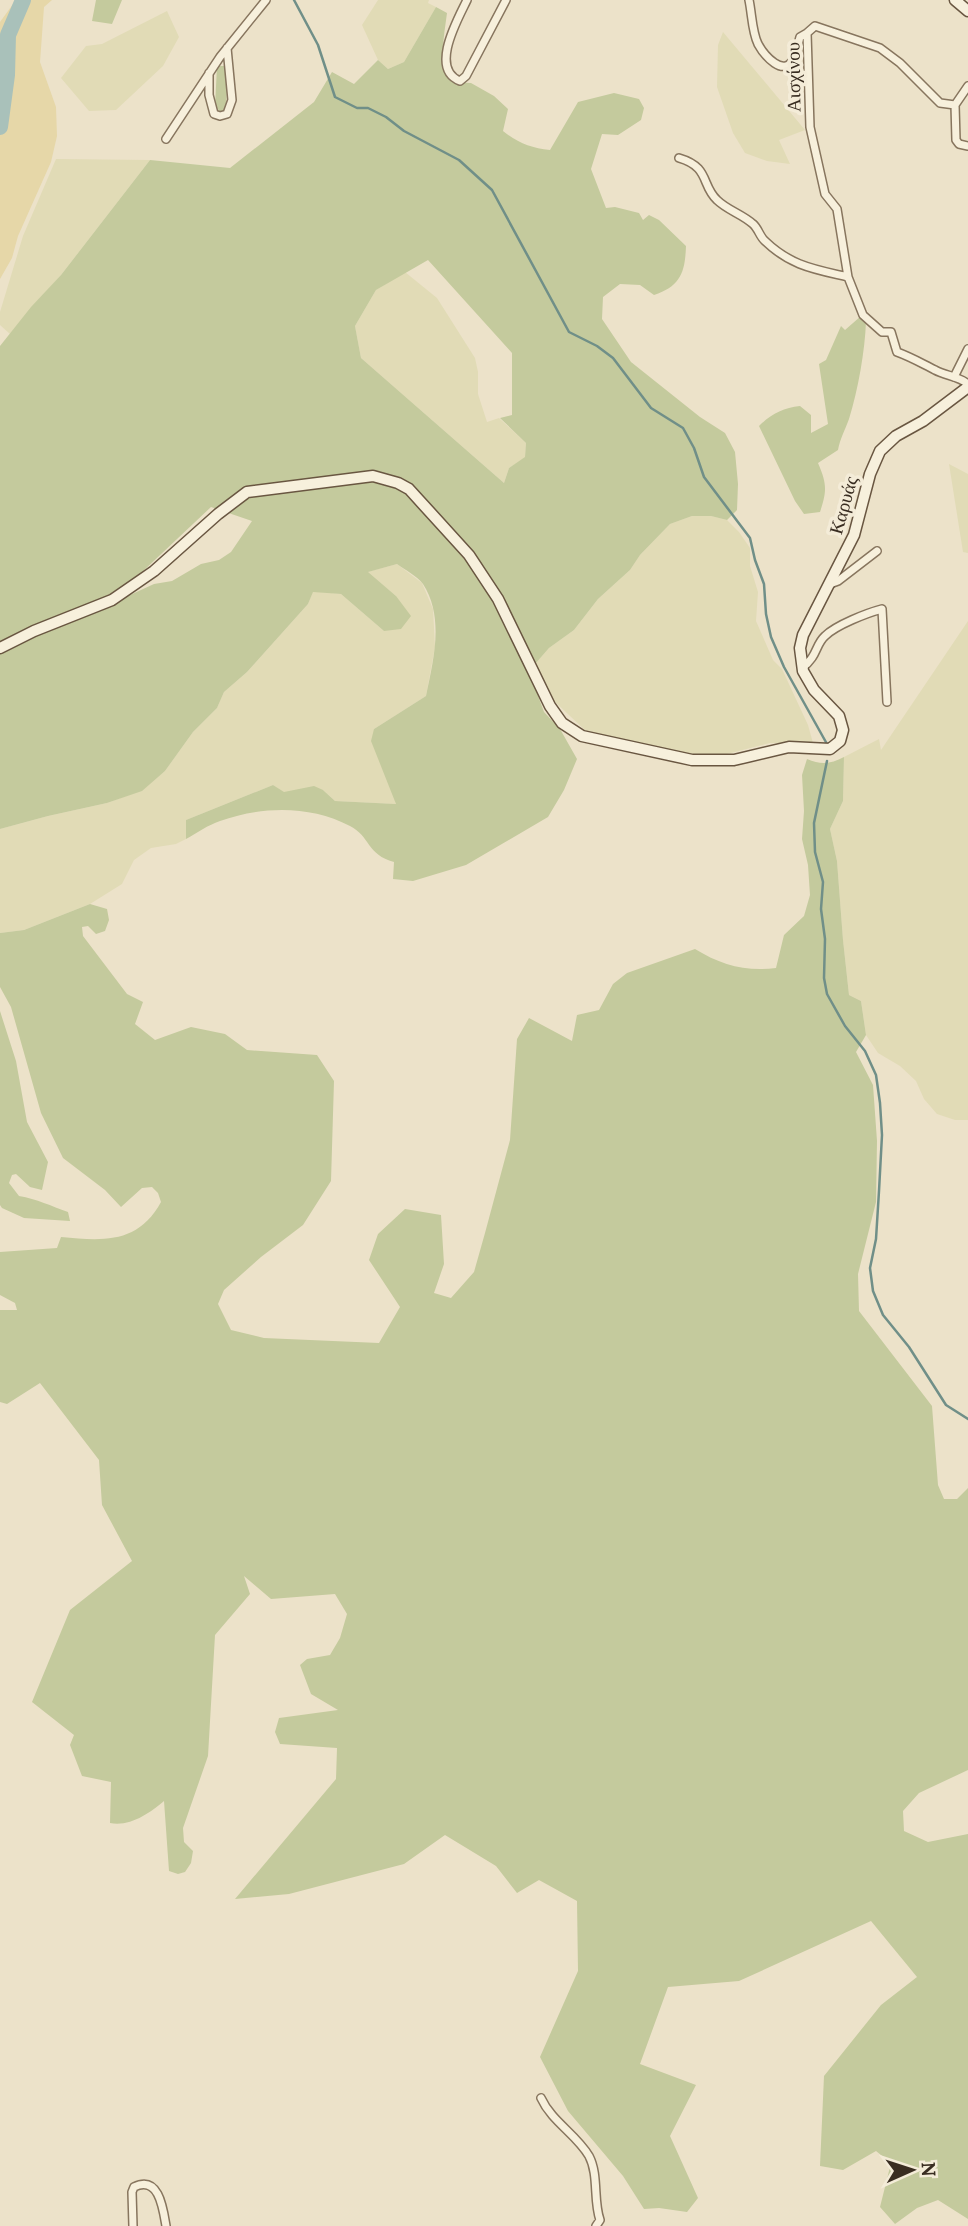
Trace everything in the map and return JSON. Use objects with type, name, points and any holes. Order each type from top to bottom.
[{"type":"street","points":[[166,139],[209,73],[266,0]]},
{"type":"street","points":[[467,0],[450,35],[446,51],[448,70],[460,81],[466,76],[506,0]]},
{"type":"street","points":[[749,0],[757,42],[770,62],[786,66],[793,61],[800,37],[807,33]]},
{"type":"street","points":[[955,0],[968,11]]},
{"type":"street","name":"Αισχίνου","points":[[955,105],[940,103],[900,62],[880,48],[816,26],[807,33],[810,127],[825,194],[837,209],[848,277],[863,315],[882,332],[891,332],[897,352],[968,386]]},
{"type":"street","points":[[209,73],[209,95],[214,114],[227,114],[232,100],[227,48]]},
{"type":"street","points":[[968,86],[955,105],[956,140],[959,144],[968,146]]},
{"type":"street","points":[[679,158],[690,162],[705,177],[714,198],[734,214],[753,224],[763,240],[799,266],[848,277]]},
{"type":"street","points":[[954,377],[968,349]]},
{"type":"street","name":"Καρυάς","points":[[803,668],[800,648],[803,635],[857,528],[870,474],[880,451],[895,436],[923,421],[968,386]]},
{"type":"street","points":[[0,648],[34,631],[112,600],[154,571],[247,492],[373,476],[409,489],[469,555],[498,599],[550,705],[562,723],[582,736],[692,760],[734,760],[789,747],[831,749],[839,743],[842,736],[840,719],[814,690],[803,668],[813,660],[824,636],[864,614],[882,609],[887,702]]},
{"type":"street","points":[[830,584],[838,581],[877,551]]},
{"type":"street","points":[[541,2098],[555,2119],[582,2146],[592,2164],[600,2220],[596,2226]]},
{"type":"street","points":[[133,2226],[132,2192],[134,2187],[142,2184],[148,2184],[156,2191],[166,2226]]},
{"type":"shaded area","points":[[378,0],[429,0],[428,3],[436,7],[404,62],[388,69],[378,60],[362,25]]},
{"type":"shaded area","points":[[167,11],[179,37],[163,66],[116,110],[89,111],[61,78],[86,46],[102,44]]},
{"type":"shaded area","points":[[723,32],[805,130],[779,140],[790,164],[767,161],[745,153],[733,133],[717,87],[718,45]]},
{"type":"shaded area","points":[[56,159],[150,160],[61,275],[10,334],[0,325],[0,312],[23,236]]},
{"type":"shaded area","points":[[405,272],[437,298],[475,358],[478,394],[487,422],[499,418],[526,443],[525,458],[509,468],[504,483],[361,358],[355,326],[376,290]]},
{"type":"shaded area","points":[[949,464],[968,474],[968,553],[963,552]]},
{"type":"shaded area","points":[[692,516],[711,516],[727,520],[750,548],[750,566],[758,592],[756,621],[773,660],[782,669],[808,725],[813,743],[770,743],[719,756],[688,755],[587,732],[553,700],[535,664],[549,648],[574,630],[598,599],[630,570],[640,555],[670,524]]},
{"type":"shaded area","points":[[397,564],[422,583],[433,609],[435,647],[426,696],[374,729],[396,804],[335,801],[323,790],[284,793],[273,785],[186,820],[186,839],[176,844],[151,848],[134,860],[122,884],[90,904],[24,930],[0,933],[0,829],[107,803],[142,790],[165,771],[193,732],[217,708],[224,692],[247,672],[308,604],[313,591],[341,594],[384,631],[396,596],[367,572]]},
{"type":"shaded area","points":[[968,621],[968,1120],[955,1120],[937,1114],[924,1099],[916,1081],[900,1066],[878,1053],[866,1035],[861,1001],[849,995],[837,861],[830,829],[843,801],[844,757],[879,739],[881,750]]},
{"type":"green space","points":[[96,0],[122,0],[112,24],[92,21]]},
{"type":"green space","points":[[436,7],[447,13],[443,57],[452,82],[471,83],[494,96],[508,109],[503,131],[519,142],[543,149],[550,150],[578,102],[614,93],[639,99],[644,108],[641,120],[618,135],[602,134],[591,169],[606,208],[615,207],[639,213],[643,220],[649,215],[659,220],[686,246],[683,271],[670,287],[654,295],[640,285],[620,284],[603,297],[602,319],[631,362],[700,417],[725,433],[735,452],[737,510],[727,520],[711,516],[692,516],[670,524],[640,555],[630,570],[598,599],[574,630],[549,648],[529,671],[544,712],[560,729],[577,759],[564,790],[548,817],[466,865],[413,881],[393,879],[394,862],[373,850],[357,830],[335,819],[302,811],[269,810],[236,816],[211,825],[186,839],[186,820],[273,785],[284,792],[314,786],[335,801],[396,804],[371,741],[374,729],[426,696],[435,640],[434,611],[430,597],[423,584],[397,564],[368,572],[396,596],[411,616],[401,629],[384,631],[341,594],[313,592],[308,604],[247,672],[224,692],[217,708],[193,732],[165,771],[142,791],[107,803],[0,829],[0,346],[61,275],[150,160],[230,168],[314,102],[332,72],[354,84],[378,60],[388,69],[404,62]],"holes":[[[428,260],[512,353],[512,415],[500,418],[526,443],[525,457],[509,468],[504,483],[361,358],[355,326],[376,290]],[[211,507],[252,521],[231,552],[219,560],[201,564],[172,581],[154,584],[106,606]]]},
{"type":"green space","points":[[217,66],[228,66],[226,108],[221,112],[215,107]]},
{"type":"green space","points":[[861,316],[866,321],[864,345],[849,419],[838,450],[818,463],[825,488],[820,512],[804,514],[759,426],[778,412],[800,406],[811,415],[811,433],[828,424],[819,364],[826,360],[841,326],[845,330]]},
{"type":"green space","points":[[844,757],[843,801],[830,829],[837,861],[849,995],[861,1001],[866,1035],[856,1052],[873,1085],[877,1141],[876,1202],[858,1274],[859,1311],[932,1406],[938,1485],[944,1499],[957,1499],[968,1488],[968,1770],[919,1793],[903,1811],[904,1831],[928,1842],[968,1834],[968,2219],[938,2200],[917,2208],[895,2224],[880,2207],[891,2163],[876,2151],[843,2170],[820,2166],[824,2076],[881,2005],[917,1977],[871,1921],[739,1981],[668,1987],[640,2064],[696,2085],[670,2136],[698,2198],[687,2212],[644,2209],[623,2176],[568,2111],[540,2057],[578,1971],[577,1901],[539,1880],[517,1893],[496,1866],[445,1835],[404,1864],[289,1894],[235,1899],[336,1779],[337,1748],[280,1744],[275,1732],[279,1718],[338,1710],[311,1694],[300,1665],[307,1659],[330,1655],[340,1638],[347,1614],[335,1594],[271,1599],[244,1576],[250,1594],[215,1635],[208,1756],[183,1828],[184,1842],[193,1851],[191,1863],[185,1872],[178,1874],[169,1871],[164,1801],[132,1821],[110,1823],[111,1782],[82,1776],[70,1745],[74,1735],[32,1702],[70,1610],[132,1561],[102,1505],[99,1460],[40,1383],[7,1404],[0,1402],[0,1310],[17,1310],[15,1303],[0,1295],[0,1252],[57,1248],[61,1237],[118,1237],[142,1226],[161,1202],[152,1187],[142,1188],[121,1207],[105,1190],[63,1158],[41,1113],[11,1007],[0,987],[0,933],[24,930],[90,904],[107,909],[109,920],[105,931],[96,934],[88,926],[82,927],[83,936],[127,994],[143,1002],[135,1024],[155,1040],[191,1027],[225,1034],[247,1050],[317,1055],[334,1081],[331,1181],[303,1225],[224,1290],[218,1304],[231,1330],[264,1338],[379,1343],[400,1307],[369,1260],[378,1234],[405,1209],[441,1215],[444,1264],[434,1293],[451,1298],[474,1272],[510,1140],[517,1039],[529,1018],[572,1041],[577,1015],[599,1010],[613,984],[627,973],[695,949],[734,966],[776,968],[784,935],[804,916],[810,895],[808,865],[802,839],[802,775],[807,759],[826,763]]},
{"type":"green space","points":[[0,1011],[16,1061],[27,1122],[48,1162],[42,1190],[30,1187],[16,1174],[12,1175],[9,1183],[19,1196],[68,1212],[70,1221],[24,1218],[0,1205]]},
{"type":"sand","points":[[16,0],[52,0],[44,7],[40,62],[56,107],[57,136],[51,162],[18,236],[12,258],[0,279],[0,22]]},
{"type":"waterway","points":[[0,127],[7,75],[8,35],[23,0]]},
{"type":"waterway","points":[[294,0],[318,45],[335,97],[357,108],[368,108],[386,117],[404,131],[459,160],[492,190],[569,332],[597,346],[613,358],[651,408],[683,428],[694,448],[704,477],[750,538],[764,584],[771,637],[784,667],[827,744]]},
{"type":"waterway","points":[[827,761],[814,823],[815,852],[823,882],[821,909],[825,939],[824,978],[827,994],[845,1026],[865,1051],[876,1075],[880,1103],[882,1135],[879,1191],[876,1239],[870,1268],[873,1291],[883,1315],[909,1347],[946,1405],[968,1419]]}]
